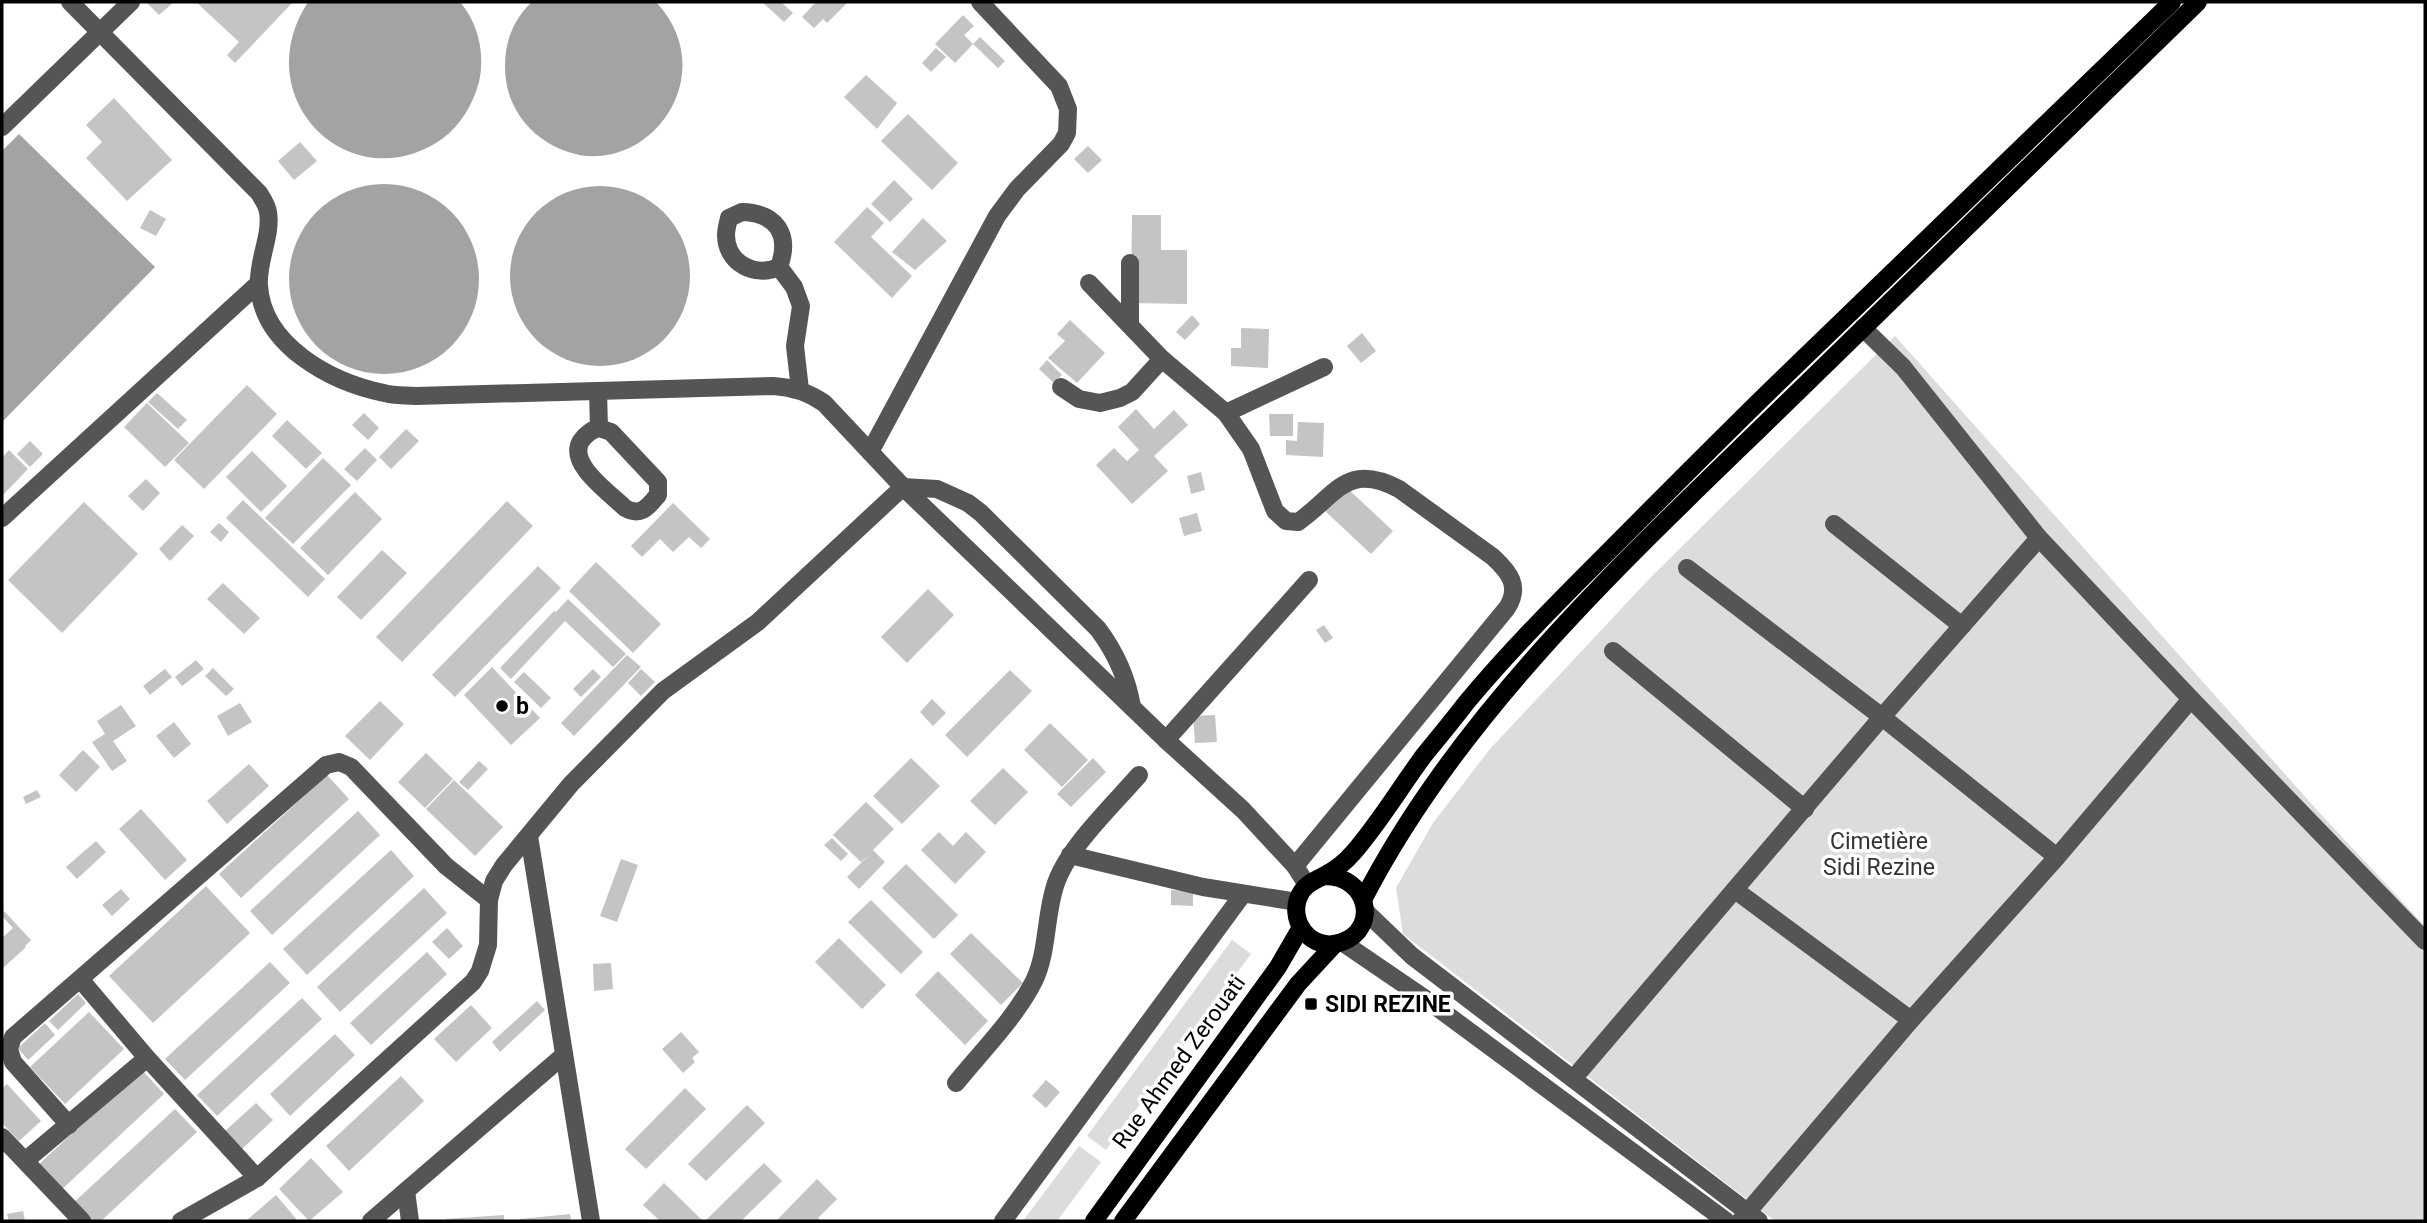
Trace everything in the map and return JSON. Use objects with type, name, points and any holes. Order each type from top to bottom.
[{"type":"main road","points":[[1339,943],[1316,941],[1300,929],[1297,902],[1307,885],[1348,859],[1426,753],[1520,641],[1724,435],[2172,2]]},
{"type":"main road","points":[[1123,1221],[1298,984],[1339,943],[1358,930],[1364,905],[1402,831],[1447,765],[1530,665],[1642,544],[2198,2]]},
{"type":"main road","points":[[1325,876],[1344,878],[1359,891],[1364,905]]},
{"type":"main road","name":"Rue Ahmed Zerouati","points":[[1094,1221],[1278,967],[1300,929]]},
{"type":"street","points":[[70,2],[258,193],[268,212],[258,284],[262,307],[271,325],[291,348],[315,366],[351,384],[386,394],[416,396],[774,386],[800,390],[824,403],[903,487],[1242,810],[1295,866],[1307,885]]},
{"type":"street","points":[[2,127],[131,2]]},
{"type":"street","points":[[870,452],[997,216],[1017,189],[1053,154],[1067,133],[1068,109],[1059,86],[980,2]]},
{"type":"street","points":[[1130,263],[1130,325]]},
{"type":"street","points":[[779,267],[794,287],[801,306],[795,346],[800,390]]},
{"type":"street","points":[[1089,283],[1162,359],[1226,413],[1251,449],[1275,511],[1286,521],[1298,522],[1335,489],[1347,482],[1360,479],[1387,482],[1493,557],[1505,569],[1514,584],[1507,608],[1295,866]]},
{"type":"street","points":[[2,518],[258,284]]},
{"type":"street","points":[[1863,328],[1903,367],[2039,538],[2190,699],[2425,941]]},
{"type":"street","points":[[1061,387],[1079,400],[1100,403],[1120,398],[1132,392],[1162,359]]},
{"type":"street","points":[[1226,413],[1324,367]]},
{"type":"street","points":[[598,391],[599,428]]},
{"type":"street","points":[[599,428],[611,432],[659,482],[658,495],[643,511],[634,512],[625,508],[580,463],[578,455],[582,440],[599,428]]},
{"type":"street","points":[[181,1221],[257,1178],[473,982],[480,971],[488,945],[489,900],[494,881],[503,865],[571,784],[663,691],[758,622],[903,487],[937,489],[953,494],[981,513],[1103,636],[1124,674],[1132,707]]},
{"type":"street","points":[[1834,524],[1962,626]]},
{"type":"street","points":[[1573,1079],[1882,717],[2039,538]]},
{"type":"street","points":[[1687,568],[1882,717],[2057,857]]},
{"type":"street","points":[[1166,740],[1308,580]]},
{"type":"street","points":[[1613,651],[1805,809]]},
{"type":"street","points":[[1364,905],[1412,956],[1749,1218],[1911,1020],[2057,857],[2190,699]]},
{"type":"street","points":[[69,1125],[13,1062],[10,1043],[18,1032],[311,777],[332,762],[345,763],[351,767],[446,866],[489,900]]},
{"type":"street","points":[[956,1083],[1023,999],[1035,979],[1041,963],[1047,914],[1056,883],[1070,855],[1139,775]]},
{"type":"street","points":[[529,836],[590,1221]]},
{"type":"street","points":[[1070,855],[1203,887],[1297,902]]},
{"type":"street","points":[[1735,890],[1911,1020]]},
{"type":"street","points":[[1003,1221],[1242,894]]},
{"type":"street","points":[[1339,943],[1427,1000],[1726,1221]]},
{"type":"street","points":[[80,979],[147,1058],[257,1178]]},
{"type":"street","points":[[371,1221],[564,1055]]},
{"type":"street","points":[[24,1161],[147,1058]]},
{"type":"street","points":[[2,1137],[82,1221]]},
{"type":"street","points":[[405,1191],[410,1221]]},
{"type":"green space","name":"Cimetière Sidi Rezine","points":[[1895,336],[2317,810],[2425,926],[2425,1221],[1775,1221],[1403,934],[1396,888],[1433,823],[1490,749],[1649,579]]},
{"type":"green space","points":[[1232,940],[1251,954],[1106,1150],[1087,1136]]},
{"type":"green space","points":[[1079,1146],[1101,1162],[1057,1221],[1023,1221]]},
{"type":"shaded area","points":[[308,2],[460,2],[472,20],[479,40],[481,72],[470,106],[460,121],[442,139],[408,155],[374,158],[343,149],[317,130],[299,105],[290,73],[292,38]]},
{"type":"shaded area","points":[[532,2],[656,2],[676,34],[682,66],[676,98],[660,124],[636,144],[607,155],[574,154],[534,132],[522,120],[513,105],[505,69],[505,58],[513,28]]},
{"type":"shaded area","points":[[19,134],[155,267],[2,422],[2,151]]},
{"type":"shaded area","points":[[384,184],[420,191],[451,212],[472,243],[479,279],[472,315],[451,346],[420,367],[384,374],[348,367],[317,346],[296,315],[289,279],[296,243],[317,212],[348,191]]},
{"type":"shaded area","points":[[600,186],[618,187],[635,193],[664,212],[683,241],[689,258],[689,294],[683,311],[664,340],[635,359],[618,365],[600,366],[582,365],[565,359],[536,340],[517,311],[511,294],[510,276],[511,258],[517,241],[536,212],[565,193],[582,187]]},
{"type":"building","points":[[174,2],[159,15],[148,4]]},
{"type":"building","points":[[196,2],[293,2],[235,63],[227,55],[239,42]]},
{"type":"building","points":[[762,2],[781,2],[793,13],[784,22]]},
{"type":"building","points":[[816,2],[848,2],[827,23],[823,19],[814,28],[802,17]]},
{"type":"building","points":[[963,15],[974,26],[964,35],[973,44],[955,63],[935,44]]},
{"type":"building","points":[[980,37],[1005,61],[998,68],[973,44]]},
{"type":"building","points":[[936,48],[946,57],[931,72],[922,63]]},
{"type":"building","points":[[866,75],[897,103],[877,129],[844,97]]},
{"type":"building","points":[[114,98],[172,160],[127,201],[86,158],[102,142],[86,125]]},
{"type":"building","points":[[908,114],[958,163],[932,190],[881,141]]},
{"type":"building","points":[[300,142],[317,161],[294,180],[278,161]]},
{"type":"building","points":[[1088,146],[1102,160],[1088,173],[1074,159]]},
{"type":"building","points":[[894,180],[913,199],[890,222],[871,204]]},
{"type":"building","points":[[867,207],[884,223],[871,237],[912,276],[892,298],[834,242]]},
{"type":"building","points":[[150,210],[166,219],[156,236],[140,228]]},
{"type":"building","points":[[1132,215],[1161,215],[1161,250],[1187,250],[1187,304],[1131,303]]},
{"type":"building","points":[[923,218],[947,241],[915,270],[892,252]]},
{"type":"building","points":[[1192,315],[1200,324],[1185,340],[1176,332]]},
{"type":"building","points":[[1070,320],[1105,353],[1077,383],[1048,358],[1065,341],[1057,334]]},
{"type":"building","points":[[1241,328],[1269,329],[1268,368],[1231,366],[1231,348],[1241,348]]},
{"type":"building","points":[[1362,333],[1376,351],[1361,363],[1347,346]]},
{"type":"building","points":[[1047,360],[1062,375],[1054,383],[1039,369]]},
{"type":"building","points":[[247,385],[277,414],[204,489],[174,460]]},
{"type":"building","points":[[157,393],[187,420],[178,429],[148,402]]},
{"type":"building","points":[[147,403],[189,443],[165,467],[124,427]]},
{"type":"building","points":[[1136,409],[1154,429],[1174,410],[1188,425],[1154,456],[1168,471],[1132,504],[1096,465],[1114,448],[1127,461],[1139,450],[1118,427]]},
{"type":"building","points":[[364,413],[379,428],[368,440],[352,425]]},
{"type":"building","points":[[1269,414],[1293,414],[1293,436],[1270,436]]},
{"type":"building","points":[[287,420],[322,453],[306,469],[272,436]]},
{"type":"building","points":[[1298,422],[1324,423],[1323,457],[1286,455],[1286,440],[1297,441]]},
{"type":"building","points":[[406,429],[419,441],[391,469],[379,457]]},
{"type":"building","points":[[30,441],[43,454],[30,467],[17,454]]},
{"type":"building","points":[[365,448],[377,460],[357,481],[344,469]]},
{"type":"building","points":[[9,450],[28,469],[2,496],[2,458]]},
{"type":"building","points":[[252,451],[287,486],[261,512],[226,477]]},
{"type":"building","points":[[323,458],[351,485],[293,544],[265,518]]},
{"type":"building","points":[[1201,472],[1205,490],[1191,494],[1187,476]]},
{"type":"building","points":[[146,479],[160,493],[143,511],[128,496]]},
{"type":"building","points":[[1346,487],[1393,531],[1371,554],[1324,510]]},
{"type":"building","points":[[355,492],[382,519],[328,575],[300,548]]},
{"type":"building","points":[[243,500],[325,579],[308,597],[226,518]]},
{"type":"building","points":[[507,501],[533,526],[402,662],[376,637]]},
{"type":"building","points":[[84,502],[138,554],[62,633],[8,580]]},
{"type":"building","points":[[673,503],[710,539],[701,548],[689,537],[673,552],[660,539],[642,557],[631,546]]},
{"type":"building","points":[[1197,513],[1202,531],[1184,536],[1179,518]]},
{"type":"building","points":[[219,523],[229,532],[221,542],[210,532]]},
{"type":"building","points":[[182,525],[194,536],[170,561],[159,549]]},
{"type":"building","points":[[382,550],[407,573],[361,620],[337,597]]},
{"type":"building","points":[[596,562],[661,624],[633,653],[569,591]]},
{"type":"building","points":[[538,566],[561,588],[455,697],[432,675]]},
{"type":"building","points":[[223,583],[260,618],[244,634],[207,599]]},
{"type":"building","points":[[928,589],[954,615],[907,663],[881,637]]},
{"type":"building","points":[[568,599],[626,654],[613,667],[565,621],[511,679],[500,668]]},
{"type":"building","points":[[1324,625],[1333,638],[1325,643],[1316,630]]},
{"type":"building","points":[[627,655],[641,667],[574,736],[561,723]]},
{"type":"building","points":[[196,660],[204,669],[182,686],[175,677]]},
{"type":"building","name":"b","points":[[492,667],[540,718],[511,745],[464,695]]},
{"type":"building","points":[[213,668],[234,689],[226,696],[205,676]]},
{"type":"building","points":[[165,669],[172,677],[150,695],[143,686]]},
{"type":"building","points":[[593,669],[601,677],[581,697],[573,689]]},
{"type":"building","points":[[641,669],[655,682],[641,696],[628,683]]},
{"type":"building","points":[[1010,670],[1032,691],[967,757],[945,735]]},
{"type":"building","points":[[524,672],[551,698],[541,708],[514,682]]},
{"type":"building","points":[[932,699],[946,713],[933,726],[920,712]]},
{"type":"building","points":[[380,701],[404,724],[370,760],[345,736]]},
{"type":"building","points":[[240,703],[252,722],[228,736],[217,716]]},
{"type":"building","points":[[121,705],[136,726],[113,741],[127,761],[112,771],[92,742],[105,734],[97,721]]},
{"type":"building","points":[[1215,715],[1217,742],[1195,743],[1193,716]]},
{"type":"building","points":[[174,722],[191,744],[174,758],[156,736]]},
{"type":"building","points":[[1050,723],[1088,760],[1062,787],[1024,750]]},
{"type":"building","points":[[83,750],[100,767],[76,792],[59,775]]},
{"type":"building","points":[[426,753],[453,779],[425,808],[398,782]]},
{"type":"building","points":[[911,758],[940,786],[902,824],[873,796]]},
{"type":"building","points":[[1093,758],[1106,772],[1071,807],[1057,794]]},
{"type":"building","points":[[479,761],[488,769],[468,790],[459,782]]},
{"type":"building","points":[[249,764],[269,786],[227,824],[207,801]]},
{"type":"building","points":[[1003,768],[1028,792],[995,825],[970,801]]},
{"type":"building","points":[[327,775],[349,799],[241,898],[219,874]]},
{"type":"building","points":[[454,780],[503,827],[475,856],[426,809]]},
{"type":"building","points":[[37,790],[41,797],[26,804],[23,797]]},
{"type":"building","points":[[866,802],[894,829],[873,850],[885,862],[859,889],[847,877],[869,855],[861,862],[833,835]]},
{"type":"building","points":[[141,809],[187,860],[165,880],[119,829]]},
{"type":"building","points":[[358,811],[380,835],[272,935],[250,911]]},
{"type":"building","points":[[939,832],[953,846],[966,832],[986,852],[955,884],[921,850]]},
{"type":"building","points":[[832,838],[848,854],[841,861],[824,845]]},
{"type":"building","points":[[96,841],[106,852],[77,879],[66,867]]},
{"type":"building","points":[[391,850],[414,876],[307,975],[283,949]]},
{"type":"building","points":[[621,859],[638,865],[617,922],[600,916]]},
{"type":"building","points":[[906,864],[958,915],[934,939],[882,888]]},
{"type":"building","points":[[206,886],[250,933],[153,1023],[109,976]]},
{"type":"building","points":[[424,888],[447,913],[340,1012],[317,987]]},
{"type":"building","points":[[121,889],[130,899],[112,916],[102,905]]},
{"type":"building","points":[[1171,890],[1193,891],[1193,906],[1171,905]]},
{"type":"building","points":[[871,900],[923,952],[901,974],[848,922]]},
{"type":"building","points":[[4,911],[31,940],[2,969],[2,938],[13,928],[2,916]]},
{"type":"building","points":[[447,928],[463,946],[449,959],[432,942]]},
{"type":"building","points":[[971,933],[1023,983],[1001,1005],[950,954]]},
{"type":"building","points":[[839,938],[886,985],[862,1009],[815,962]]},
{"type":"building","points":[[427,952],[447,974],[371,1045],[350,1023]]},
{"type":"building","points":[[270,962],[290,983],[185,1080],[165,1059]]},
{"type":"building","points":[[611,963],[613,989],[594,991],[593,964]]},
{"type":"building","points":[[938,971],[988,1021],[965,1045],[915,995]]},
{"type":"building","points":[[78,994],[86,1003],[58,1030],[49,1021]]},
{"type":"building","points":[[302,998],[322,1019],[217,1116],[197,1095]]},
{"type":"building","points":[[537,1001],[545,1010],[500,1052],[492,1042]]},
{"type":"building","points":[[471,1005],[492,1028],[456,1062],[434,1039]]},
{"type":"building","points":[[89,1012],[124,1049],[65,1104],[30,1067]]},
{"type":"building","points":[[45,1023],[55,1035],[28,1060],[18,1048]]},
{"type":"building","points":[[681,1032],[699,1052],[692,1058],[695,1062],[683,1073],[662,1049]]},
{"type":"building","points":[[335,1034],[355,1055],[290,1116],[270,1094]]},
{"type":"building","points":[[141,1069],[164,1094],[59,1192],[36,1167]]},
{"type":"building","points":[[401,1076],[424,1101],[349,1171],[326,1146]]},
{"type":"building","points":[[1046,1080],[1060,1092],[1046,1108],[1032,1096]]},
{"type":"building","points":[[7,1084],[41,1121],[19,1141],[2,1123],[2,1089]]},
{"type":"building","points":[[685,1088],[706,1109],[646,1169],[625,1149]]},
{"type":"building","points":[[256,1103],[273,1120],[242,1149],[225,1131]]},
{"type":"building","points":[[747,1105],[765,1123],[706,1181],[688,1164]]},
{"type":"building","points":[[175,1109],[197,1132],[101,1221],[86,1221],[71,1205]]},
{"type":"building","points":[[311,1158],[343,1192],[309,1221],[279,1189]]},
{"type":"building","points":[[764,1163],[782,1181],[741,1221],[705,1221]]},
{"type":"building","points":[[817,1179],[837,1199],[818,1218],[821,1221],[776,1221]]},
{"type":"building","points":[[664,1183],[703,1221],[660,1221],[643,1205]]},
{"type":"building","points":[[276,1195],[298,1221],[246,1221]]},
{"type":"building","points":[[23,1211],[25,1221],[9,1221],[7,1214]]},
{"type":"building","points":[[570,1214],[571,1221],[520,1219]]},
{"type":"building","points":[[504,1215],[504,1221],[446,1221],[446,1219]]},
{"type":"place","name":"b","points":[[502,706]]},
{"type":"place","name":"SIDI REZINE","points":[[1311,1004]]}]
